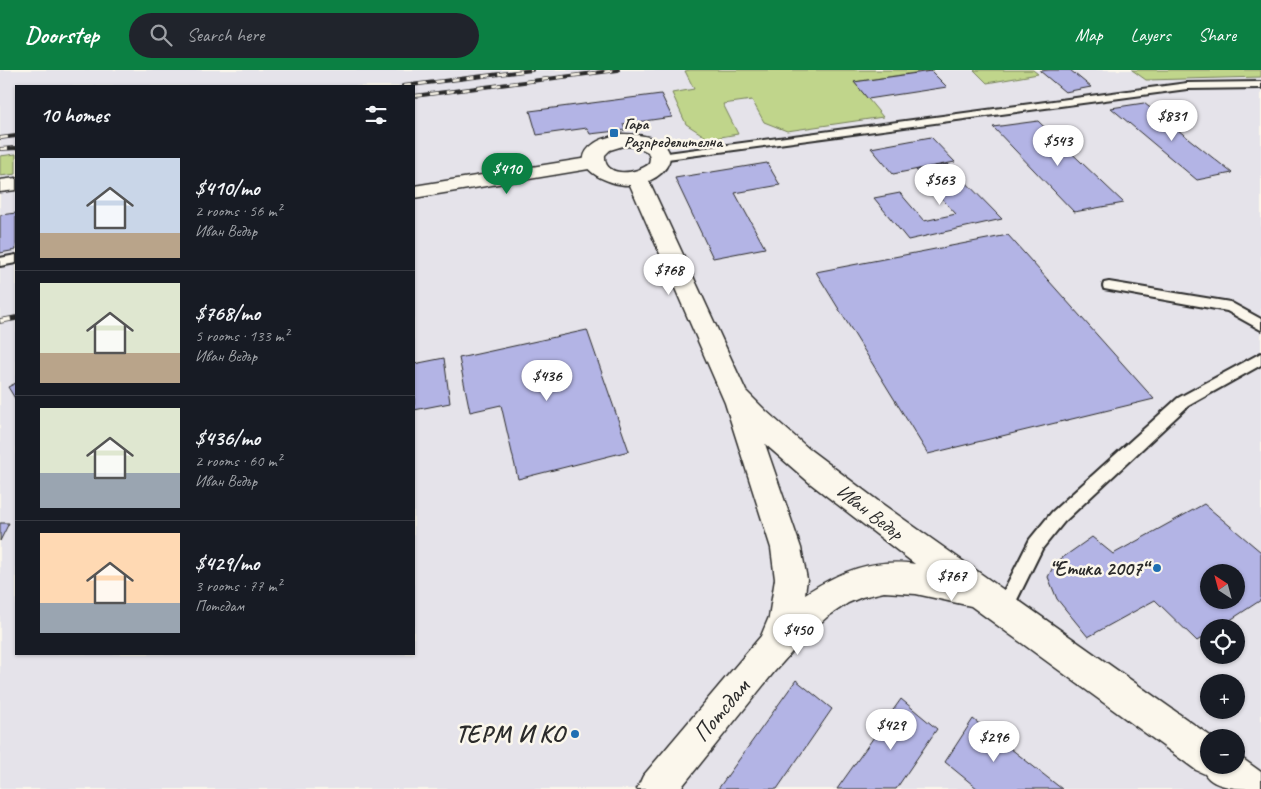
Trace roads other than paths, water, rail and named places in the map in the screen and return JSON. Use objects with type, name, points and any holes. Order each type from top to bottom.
[{"type":"street","points":[[632,140],[651,145],[660,157],[660,164],[655,170],[637,178],[614,178],[598,170],[594,164],[593,157],[596,151],[611,142],[632,140]]},
{"type":"street","points":[[415,192],[594,164]]},
{"type":"street","name":"Иван Ведър","points":[[637,178],[736,398],[756,419],[803,461],[991,601],[1200,751]]},
{"type":"street","points":[[0,186],[15,184]]},
{"type":"street","points":[[736,398],[786,548],[791,579],[785,618],[771,650]]},
{"type":"street","name":"Потсдам","points":[[656,789],[771,650],[792,627],[830,596],[868,581],[885,577],[933,583],[991,601]]},
{"type":"street","points":[[1232,774],[1253,789]]},
{"type":"lane","points":[[660,157],[1178,87],[1261,85]]},
{"type":"lane","points":[[0,262],[15,259]]},
{"type":"lane","points":[[1110,286],[1230,307],[1261,325]]},
{"type":"lane","points":[[991,601],[1058,517],[1118,464],[1183,402],[1261,358]]},
{"type":"railway","points":[[411,85],[532,70]]},
{"type":"railway","points":[[415,96],[618,70]]},
{"type":"railway","points":[[0,138],[15,136]]},
{"type":"railway","points":[[0,149],[15,148]]},
{"type":"railway","points":[[0,321],[15,318]]},
{"type":"place","name":"Гара Разпределителна","points":[[614,133]]},
{"type":"place","name":"“Етика 2007“","points":[[1157,568]]},
{"type":"place","name":"ТЕРМ И КО","points":[[575,734]]}]
